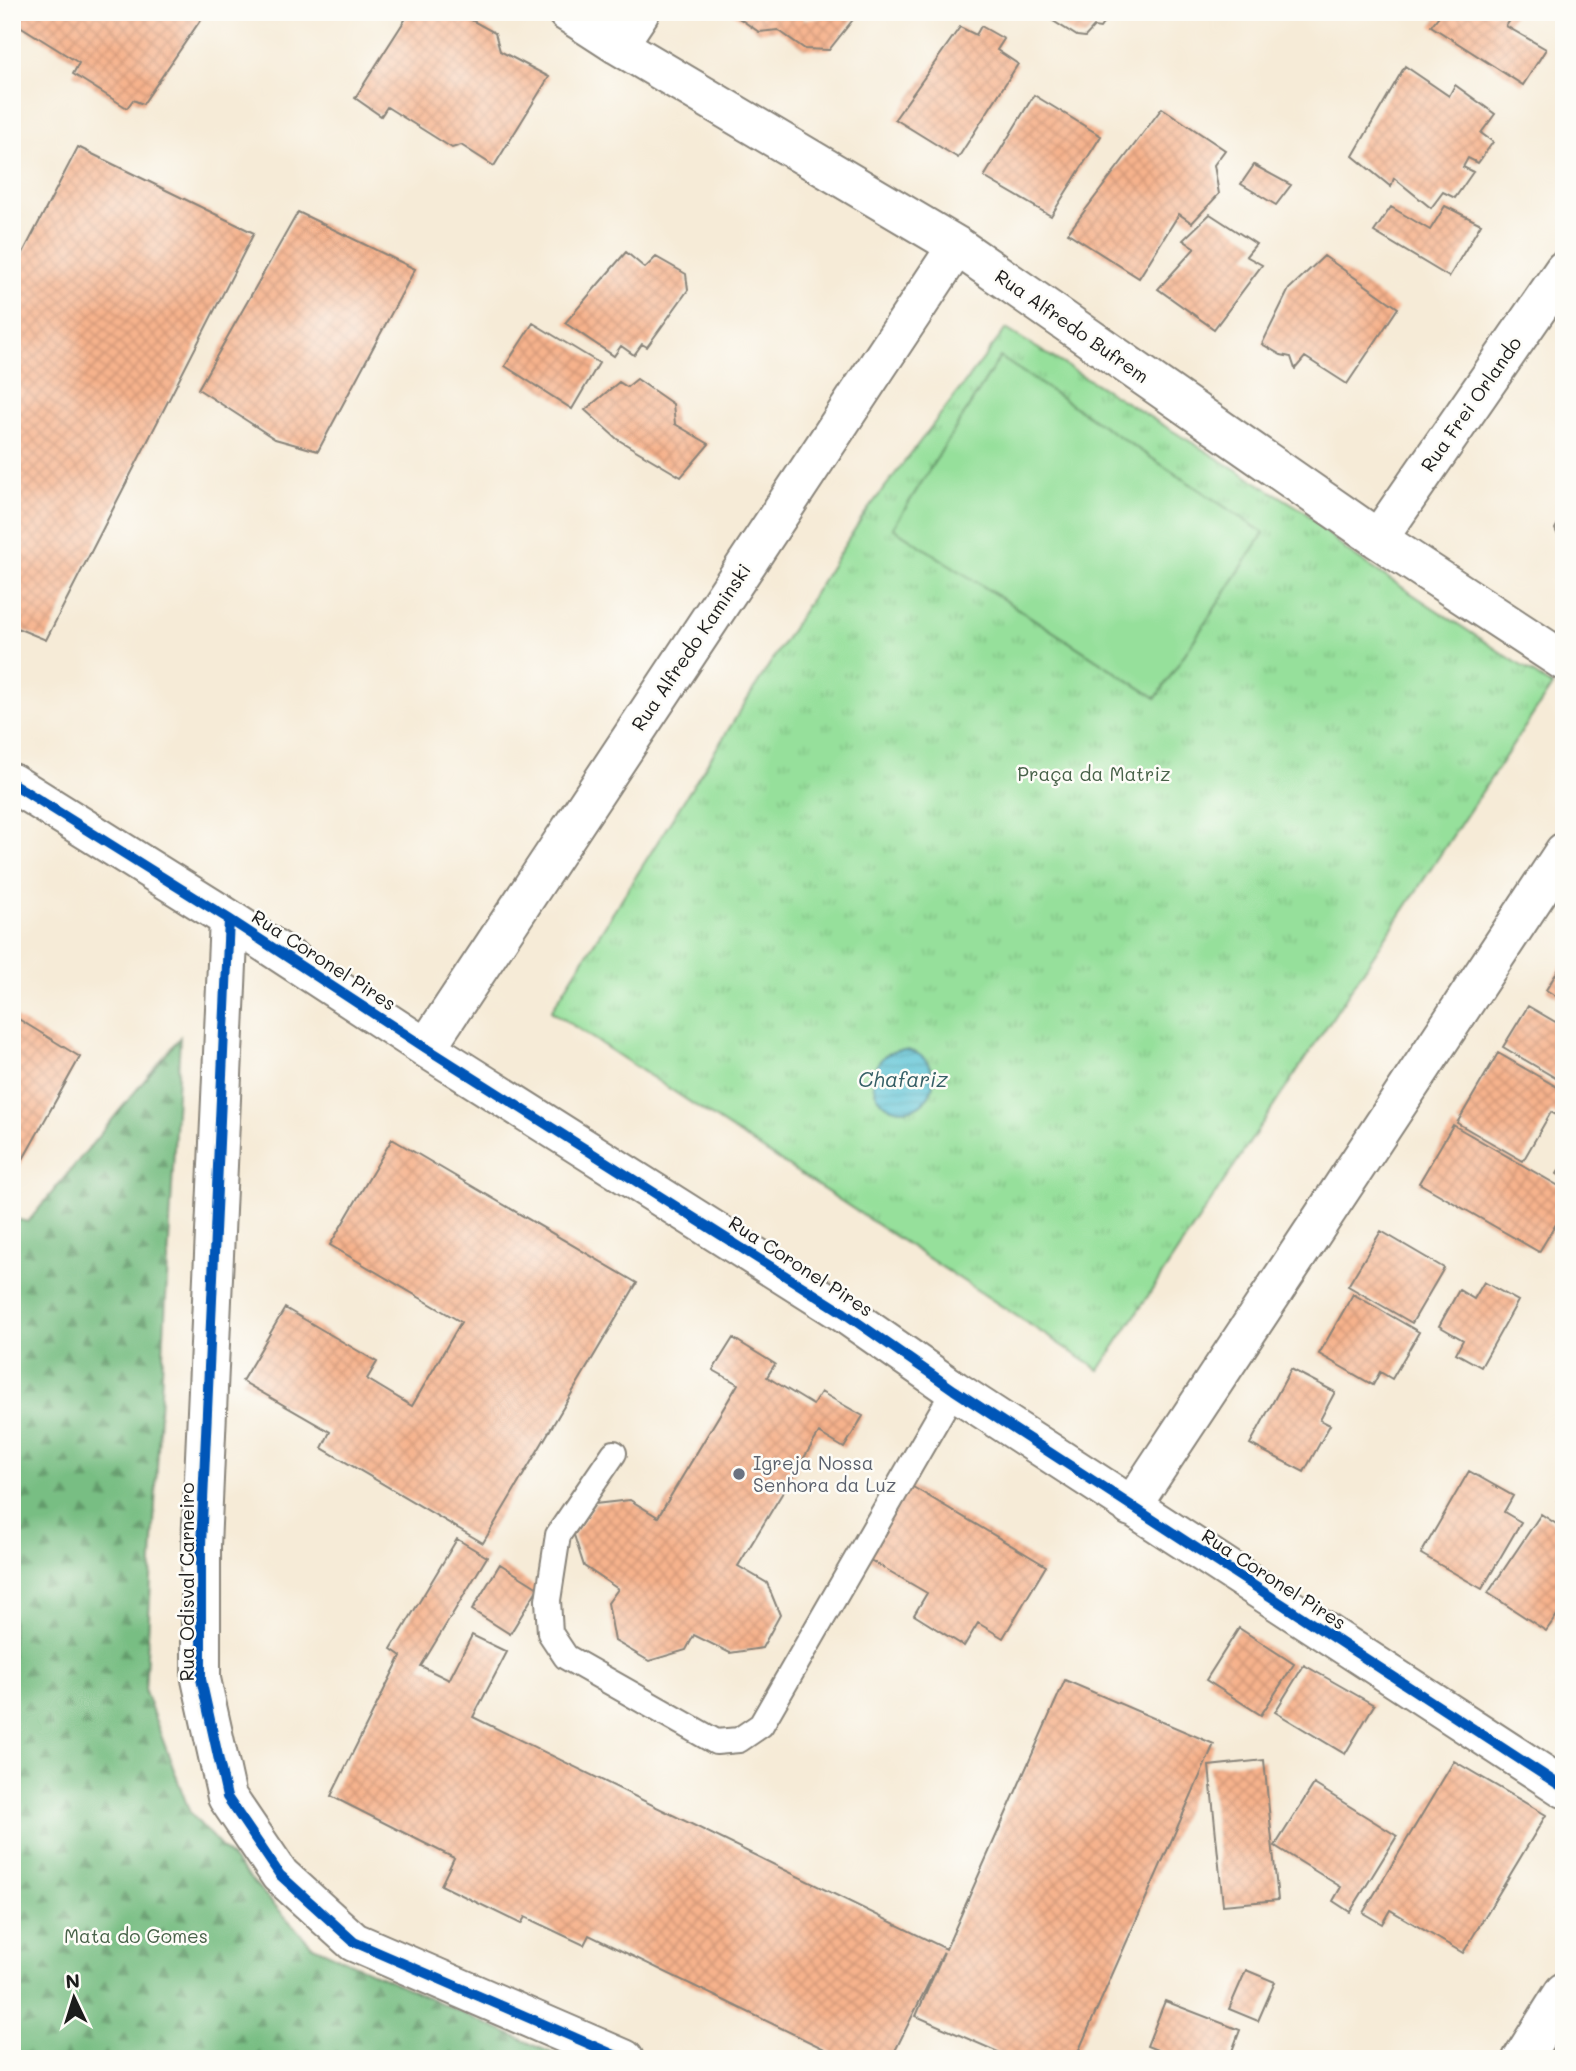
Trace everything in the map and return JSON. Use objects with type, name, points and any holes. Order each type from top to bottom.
[{"type":"street","name":"Rua Alfredo Bufrem","points":[[567,12],[957,246],[1378,539],[1564,661]]},
{"type":"street","points":[[618,45],[640,12]]},
{"type":"street","name":"Rua Alfredo Kaminski","points":[[426,1048],[957,246]]},
{"type":"street","name":"Rua Frei Orlando","points":[[1378,539],[1564,270]]},
{"type":"street","name":"Rua Coronel Pires","points":[[12,783],[844,1313],[954,1391],[1564,1788]]},
{"type":"street","points":[[1131,1507],[1564,852]]},
{"type":"street","name":"Rua Odisval Carneiro","points":[[229,919],[202,1532],[201,1626],[201,1679],[227,1797],[280,1875],[354,1942],[624,2059]]},
{"type":"street","points":[[1522,2059],[1564,1992]]},
{"type":"lane","points":[[614,1453],[558,1535],[548,1600],[550,1633],[566,1657],[716,1742],[739,1740],[761,1726],[954,1391]]},
{"type":"green space","name":"Praça da Matriz","points":[[1006,329],[1304,511],[1347,551],[1552,686],[1099,1370],[551,1011],[863,516]]},
{"type":"green space","points":[[1000,357],[1264,533],[1156,698],[893,528]]},
{"type":"green space","name":"Mata do Gomes","points":[[180,1037],[145,1692],[190,1813],[311,1945],[565,2059],[12,2059],[12,1218],[28,1222]]},
{"type":"water","name":"Chafariz","points":[[897,1050],[909,1050],[928,1063],[933,1080],[931,1092],[920,1105],[909,1110],[897,1110],[878,1097],[873,1086],[873,1074],[886,1055]]},
{"type":"building","points":[[12,12],[206,12],[143,104],[133,100],[127,108],[73,74],[79,63],[12,21]]},
{"type":"building","points":[[410,12],[457,12],[495,33],[500,51],[549,77],[494,166],[461,145],[452,148],[387,107],[381,116],[355,98]]},
{"type":"building","points":[[730,12],[806,12],[802,20],[820,18],[824,12],[859,12],[829,50],[805,49],[778,30],[759,32]]},
{"type":"building","points":[[1039,12],[1111,12],[1100,28],[1094,27],[1085,37],[1077,36]]},
{"type":"building","points":[[1442,12],[1516,12],[1506,26],[1546,49],[1523,85],[1431,26]]},
{"type":"building","points":[[981,26],[1004,39],[997,50],[1018,64],[958,158],[895,119],[960,27],[976,35]]},
{"type":"building","points":[[1405,66],[1449,96],[1455,85],[1495,114],[1481,133],[1493,142],[1478,163],[1468,158],[1463,167],[1473,172],[1455,198],[1443,192],[1431,208],[1394,178],[1391,187],[1353,156]]},
{"type":"building","points":[[1034,95],[1101,136],[1051,216],[984,177]]},
{"type":"building","points":[[1162,108],[1225,150],[1214,165],[1219,194],[1192,223],[1179,214],[1139,278],[1068,233]]},
{"type":"building","points":[[78,147],[254,233],[46,640],[12,626],[12,274]]},
{"type":"building","points":[[1254,165],[1291,185],[1276,205],[1241,184]]},
{"type":"building","points":[[1445,206],[1481,224],[1449,277],[1374,232],[1391,207],[1430,230]]},
{"type":"building","points":[[298,212],[415,269],[318,451],[275,439],[198,389]]},
{"type":"building","points":[[1210,214],[1256,244],[1246,256],[1262,265],[1214,329],[1158,289],[1195,248],[1183,240]]},
{"type":"building","points":[[626,252],[645,268],[656,257],[686,274],[688,290],[647,347],[642,344],[634,355],[621,346],[614,356],[565,323]]},
{"type":"building","points":[[1324,256],[1398,308],[1347,384],[1305,357],[1295,369],[1291,357],[1281,355],[1262,344],[1289,289]]},
{"type":"building","points":[[533,323],[599,363],[572,409],[505,366]]},
{"type":"building","points":[[637,379],[673,404],[675,424],[709,444],[681,477],[617,439],[585,410],[619,382],[627,387]]},
{"type":"building","points":[[1564,513],[1564,548],[1555,529]]},
{"type":"building","points":[[1564,961],[1564,1001],[1546,990]]},
{"type":"building","points":[[1528,1006],[1564,1027],[1564,1083],[1503,1047]]},
{"type":"building","points":[[12,1015],[80,1057],[12,1179]]},
{"type":"building","points":[[1498,1053],[1564,1091],[1564,1119],[1551,1112],[1523,1161],[1457,1123]]},
{"type":"building","points":[[1453,1125],[1564,1189],[1564,1211],[1539,1252],[1419,1183]]},
{"type":"building","points":[[392,1139],[637,1283],[483,1543],[322,1448],[330,1432],[242,1381],[285,1308],[377,1362],[367,1379],[412,1406],[461,1322],[330,1245]]},
{"type":"building","points":[[1564,1162],[1564,1178],[1557,1174]]},
{"type":"building","points":[[1381,1231],[1444,1268],[1412,1323],[1348,1286]]},
{"type":"building","points":[[1484,1282],[1518,1301],[1481,1367],[1456,1353],[1463,1340],[1439,1326],[1459,1290],[1474,1299]]},
{"type":"building","points":[[1353,1294],[1419,1332],[1392,1379],[1380,1372],[1373,1385],[1319,1354]]},
{"type":"building","name":"Igreja Nossa Senhora da Luz","points":[[733,1338],[775,1364],[767,1377],[813,1405],[821,1392],[863,1416],[844,1448],[819,1433],[738,1566],[767,1583],[780,1615],[762,1648],[730,1653],[694,1635],[686,1650],[649,1661],[615,1641],[608,1603],[618,1589],[584,1566],[574,1535],[595,1504],[630,1500],[658,1517],[738,1384],[713,1370]]},
{"type":"building","points":[[1291,1369],[1335,1392],[1320,1420],[1330,1425],[1304,1472],[1250,1444]]},
{"type":"building","points":[[1469,1471],[1513,1496],[1504,1512],[1521,1522],[1482,1589],[1421,1554]]},
{"type":"building","points":[[908,1484],[1046,1566],[1003,1638],[978,1623],[964,1646],[914,1615],[927,1593],[865,1557]]},
{"type":"building","points":[[1564,1488],[1564,1503],[1557,1500]]},
{"type":"building","points":[[1541,1514],[1564,1529],[1564,1605],[1546,1631],[1488,1593]]},
{"type":"building","points":[[457,1539],[487,1557],[421,1666],[449,1680],[472,1635],[507,1652],[473,1717],[946,1949],[1065,1680],[1214,1744],[1075,2059],[1014,2059],[916,2016],[944,1952],[891,2059],[845,2059],[589,1935],[584,1945],[525,1917],[521,1924],[441,1885],[454,1858],[331,1796],[401,1656],[391,1649]]},
{"type":"building","points":[[500,1564],[538,1588],[510,1634],[472,1610]]},
{"type":"building","points":[[1239,1628],[1294,1664],[1261,1715],[1206,1680]]},
{"type":"building","points":[[1304,1665],[1374,1705],[1345,1754],[1275,1712]]},
{"type":"building","points":[[1264,1760],[1278,1900],[1223,1905],[1209,1766]]},
{"type":"building","points":[[1454,1761],[1546,1815],[1463,1953],[1390,1910],[1382,1924],[1363,1913]]},
{"type":"building","points":[[1314,1784],[1397,1836],[1350,1912],[1333,1901],[1341,1887],[1275,1846]]},
{"type":"building","points":[[1246,1970],[1275,1982],[1258,2021],[1229,2009]]},
{"type":"building","points":[[1165,2001],[1240,2030],[1229,2059],[1180,2059],[1147,2046]]},
{"type":"cycle path","points":[[12,783],[844,1313],[954,1390],[1564,1788]]},
{"type":"cycle path","points":[[229,919],[201,1546],[201,1679],[227,1797],[280,1875],[354,1942],[624,2059]]},
{"type":"place","name":"Igreja Nossa Senhora da Luz","points":[[739,1474]]}]
